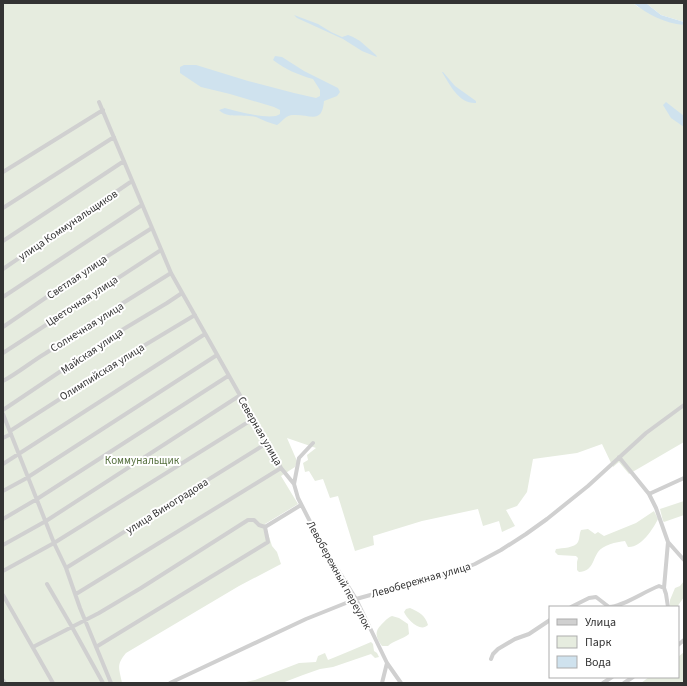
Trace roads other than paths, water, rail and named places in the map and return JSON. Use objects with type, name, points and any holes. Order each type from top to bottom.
[{"type":"street","name":"Северная улица","points":[[99,102],[171,273],[239,396],[281,468],[294,484]]},
{"type":"street","points":[[3,172],[103,110]]},
{"type":"street","points":[[3,208],[114,137]]},
{"type":"street","points":[[3,241],[124,161]]},
{"type":"street","name":"улица Коммунальщиков","points":[[3,269],[132,181]]},
{"type":"street","points":[[3,297],[142,205]]},
{"type":"street","name":"Светлая улица","points":[[3,327],[92,266],[152,228]]},
{"type":"street","name":"Цветочная улица","points":[[3,353],[161,250]]},
{"type":"street","name":"Солнечная улица","points":[[3,381],[48,351],[71,338],[75,333],[171,273]]},
{"type":"street","name":"Майская улица","points":[[3,410],[122,330],[182,293]]},
{"type":"street","name":"Олимпийская улица","points":[[3,438],[130,354],[195,315]]},
{"type":"street","points":[[3,464],[206,334]]},
{"type":"street","points":[[3,491],[217,355]]},
{"type":"street","points":[[3,519],[37,499],[228,376]]},
{"type":"street","points":[[3,545],[46,521],[239,396]]},
{"type":"street","name":"Левобережная улица","points":[[170,683],[306,619],[356,599],[457,571],[482,560],[526,534],[547,519],[588,486],[646,433],[684,405]]},
{"type":"street","points":[[3,414],[111,683]]},
{"type":"street","points":[[3,571],[54,543],[253,419]]},
{"type":"street","name":"улица Виноградова","points":[[66,568],[267,443]]},
{"type":"street","points":[[294,484],[299,458],[313,443]]},
{"type":"street","points":[[619,457],[649,494],[656,508],[668,542],[684,560]]},
{"type":"street","points":[[76,594],[281,468]]},
{"type":"street","points":[[649,494],[684,478]]},
{"type":"street","name":"Левобережный переулок","points":[[294,484],[301,505],[341,576],[356,599],[387,663],[401,683]]},
{"type":"street","points":[[33,647],[85,620],[141,588],[248,520],[254,520],[259,525],[265,527],[301,505]]},
{"type":"street","points":[[96,647],[268,542],[265,527]]},
{"type":"street","points":[[668,542],[664,588],[668,606]]},
{"type":"street","points":[[47,584],[103,683]]},
{"type":"street","points":[[616,606],[659,586],[664,588]]},
{"type":"street","points":[[3,595],[53,683]]},
{"type":"street","points":[[573,606],[589,598],[596,597],[608,606]]},
{"type":"street","points":[[491,659],[493,654],[498,649],[515,639],[528,634],[549,621]]},
{"type":"street","points":[[382,683],[387,663]]},
{"type":"water","points":[[633,3],[646,3],[661,15],[684,22],[684,25],[657,18]]},
{"type":"water","points":[[294,15],[318,24],[342,37],[348,35],[353,37],[360,41],[377,57],[362,51],[343,39],[297,18]]},
{"type":"water","points":[[275,56],[282,57],[304,71],[338,88],[340,92],[337,96],[324,101],[321,113],[318,116],[291,115],[286,117],[277,125],[252,116],[222,113],[219,110],[225,108],[254,115],[276,116],[280,114],[280,110],[230,94],[201,87],[180,73],[180,67],[184,65],[196,65],[294,93],[316,98],[320,96],[320,90],[313,79],[297,74],[282,66],[273,60]]},
{"type":"water","points":[[442,72],[455,86],[476,101],[476,103],[460,97],[452,88]]},
{"type":"water","points":[[666,102],[684,116],[684,127],[671,118],[663,105]]},
{"type":"park label","name":"Коммунальщик","points":[[142,460]]}]
